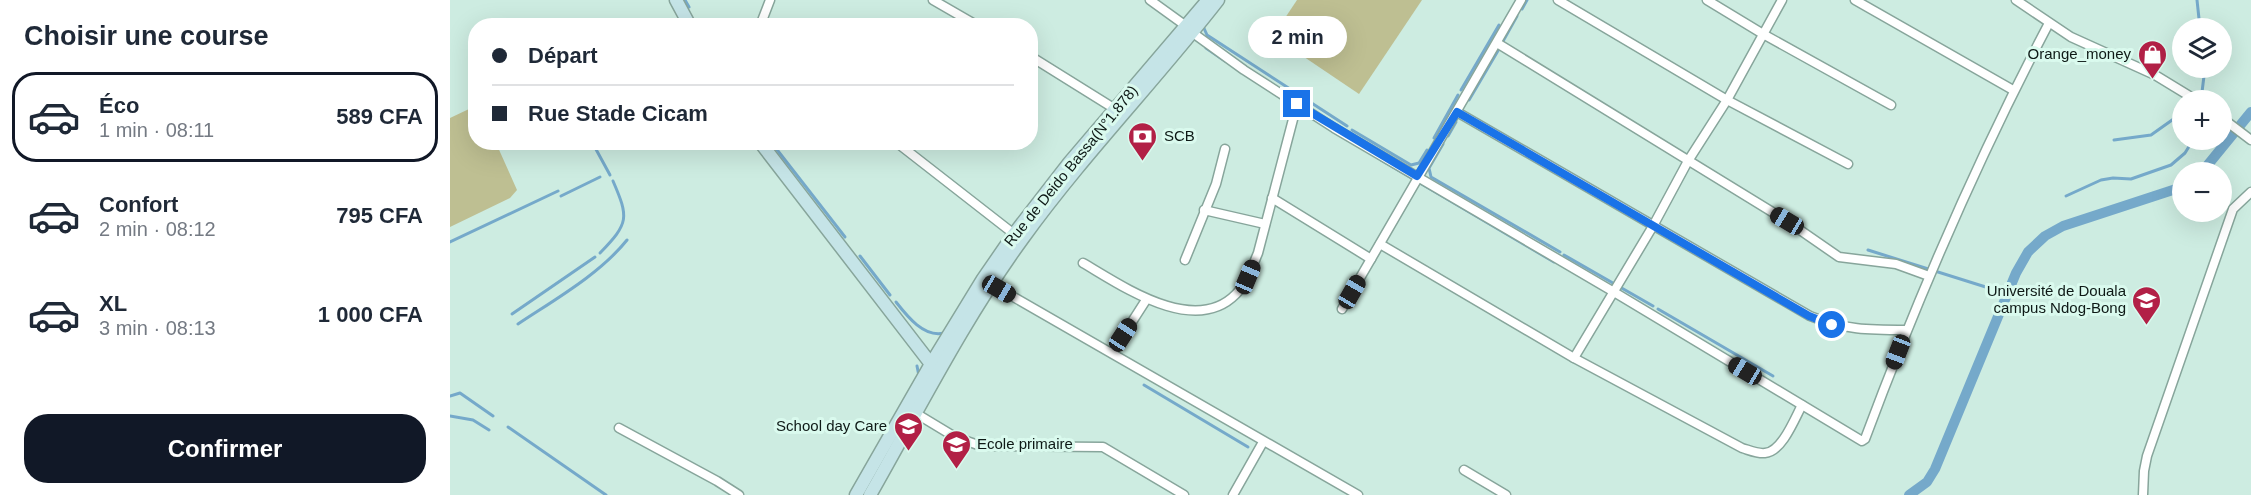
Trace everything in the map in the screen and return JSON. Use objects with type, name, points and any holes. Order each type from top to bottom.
[{"type":"main road","points":[[676,0],[686,18]]},
{"type":"main road","name":"Rue de Deido Bassa(N°1.878)","points":[[935,367],[983,279],[1014,234],[1073,166],[1115,109],[1189,30],[1208,0]]},
{"type":"main road","points":[[870,495],[935,367],[1073,166],[1189,30],[1218,0]]},
{"type":"main road","points":[[766,150],[935,367]]},
{"type":"main road","points":[[856,495],[912,410]]},
{"type":"street","points":[[763,18],[770,0]]},
{"type":"street","points":[[933,0],[964,18]]},
{"type":"street","points":[[1150,0],[1244,70],[1297,104],[1860,441],[1864,440],[1906,330],[2013,90],[2049,23]]},
{"type":"street","points":[[1342,309],[1521,0]]},
{"type":"street","points":[[1558,0],[1728,100],[1848,164]]},
{"type":"street","points":[[1707,0],[1891,105]]},
{"type":"street","points":[[1574,358],[1653,226],[1688,160],[1728,100],[1782,0]]},
{"type":"street","points":[[1855,0],[2013,90]]},
{"type":"street","points":[[2016,0],[2071,37],[2155,75],[2180,90]]},
{"type":"street","points":[[1497,43],[1787,221],[1839,257],[1896,264],[1929,276]]},
{"type":"street","points":[[1038,61],[1115,109]]},
{"type":"street","points":[[1083,263],[1146,300],[1172,308],[1195,310],[1217,306],[1235,295],[1248,277],[1258,253],[1297,104]]},
{"type":"street","points":[[1457,112],[1809,316],[1832,325],[1848,328],[1906,330]]},
{"type":"street","points":[[2232,126],[2251,140]]},
{"type":"street","points":[[1185,260],[1219,175],[1225,149]]},
{"type":"street","points":[[906,150],[1014,234]]},
{"type":"street","points":[[2143,495],[2147,456],[2233,209],[2251,192]]},
{"type":"street","points":[[1272,198],[1371,259]]},
{"type":"street","points":[[1204,210],[1266,224]]},
{"type":"street","points":[[1380,244],[1574,358],[1723,440],[1742,448],[1763,453],[1774,450],[1781,444],[1802,405]]},
{"type":"street","points":[[991,284],[1358,495]]},
{"type":"street","points":[[1112,353],[1146,300]]},
{"type":"street","points":[[912,410],[955,437],[981,446],[1103,447],[1184,495]]},
{"type":"street","points":[[619,428],[739,495]]},
{"type":"street","points":[[1233,495],[1263,442]]},
{"type":"street","points":[[1464,470],[1506,495]]},
{"type":"green space","points":[[1297,0],[1422,0],[1359,94],[1273,36]]},
{"type":"green space","points":[[468,109],[468,150],[499,150],[517,190],[510,198],[450,227],[450,118]]},
{"type":"waterway","points":[[685,0],[689,7]]},
{"type":"waterway","points":[[1522,9],[1527,0]]},
{"type":"waterway","points":[[2197,0],[2199,18]]},
{"type":"waterway","points":[[1502,43],[1517,16]]},
{"type":"waterway","points":[[1461,90],[1499,25]]},
{"type":"waterway","points":[[1203,26],[1207,35],[1347,126]]},
{"type":"waterway","points":[[1206,48],[1225,61]]},
{"type":"waterway","points":[[1469,100],[1499,49]]},
{"type":"waterway","points":[[2202,90],[2204,78]]},
{"type":"waterway","points":[[1434,138],[1458,95]]},
{"type":"waterway","points":[[2210,162],[2251,112]]},
{"type":"waterway","points":[[2114,140],[2151,135],[2172,120]]},
{"type":"waterway","points":[[1448,136],[1456,122]]},
{"type":"waterway","points":[[1352,130],[1411,165],[1419,163],[1427,150]]},
{"type":"waterway","points":[[1443,144],[1429,168],[1431,177],[1560,252]]},
{"type":"waterway","points":[[596,150],[610,175]]},
{"type":"waterway","points":[[777,150],[845,237]]},
{"type":"waterway","points":[[2066,196],[2101,180],[2131,179],[2171,165],[2187,150]]},
{"type":"waterway","points":[[1381,160],[1554,262]]},
{"type":"waterway","points":[[561,196],[600,177]]},
{"type":"waterway","points":[[600,253],[617,234],[623,220],[622,204],[613,181]]},
{"type":"waterway","points":[[1909,495],[1927,482],[1935,469],[2016,273],[2028,252],[2045,236],[2063,226],[2172,190]]},
{"type":"waterway","points":[[450,242],[558,191]]},
{"type":"waterway","points":[[518,324],[590,275],[627,240]]},
{"type":"waterway","points":[[1868,250],[2008,294]]},
{"type":"waterway","points":[[1564,255],[1653,306]]},
{"type":"waterway","points":[[860,256],[890,295]]},
{"type":"waterway","points":[[512,314],[595,257]]},
{"type":"waterway","points":[[896,302],[923,329],[937,334],[944,333]]},
{"type":"waterway","points":[[1658,309],[1773,376]]},
{"type":"waterway","points":[[917,366],[919,376]]},
{"type":"waterway","points":[[1144,385],[1248,447]]},
{"type":"waterway","points":[[450,396],[460,393],[493,416]]},
{"type":"waterway","points":[[450,416],[473,420],[489,430]]},
{"type":"waterway","points":[[508,427],[606,495]]},
{"type":"place","name":"Orange_money","points":[[2152,80]]},
{"type":"place","name":"SCB","points":[[1143,162]]},
{"type":"place","name":"Université de Douala campus Ndog-Bong","points":[[2147,326]]},
{"type":"place","name":"School day Care","points":[[908,452]]},
{"type":"place","name":"Ecole primaire","points":[[956,470]]},
{"type":"route","points":[[1297,104],[1417,176],[1457,112],[1809,316],[1832,325]]}]
